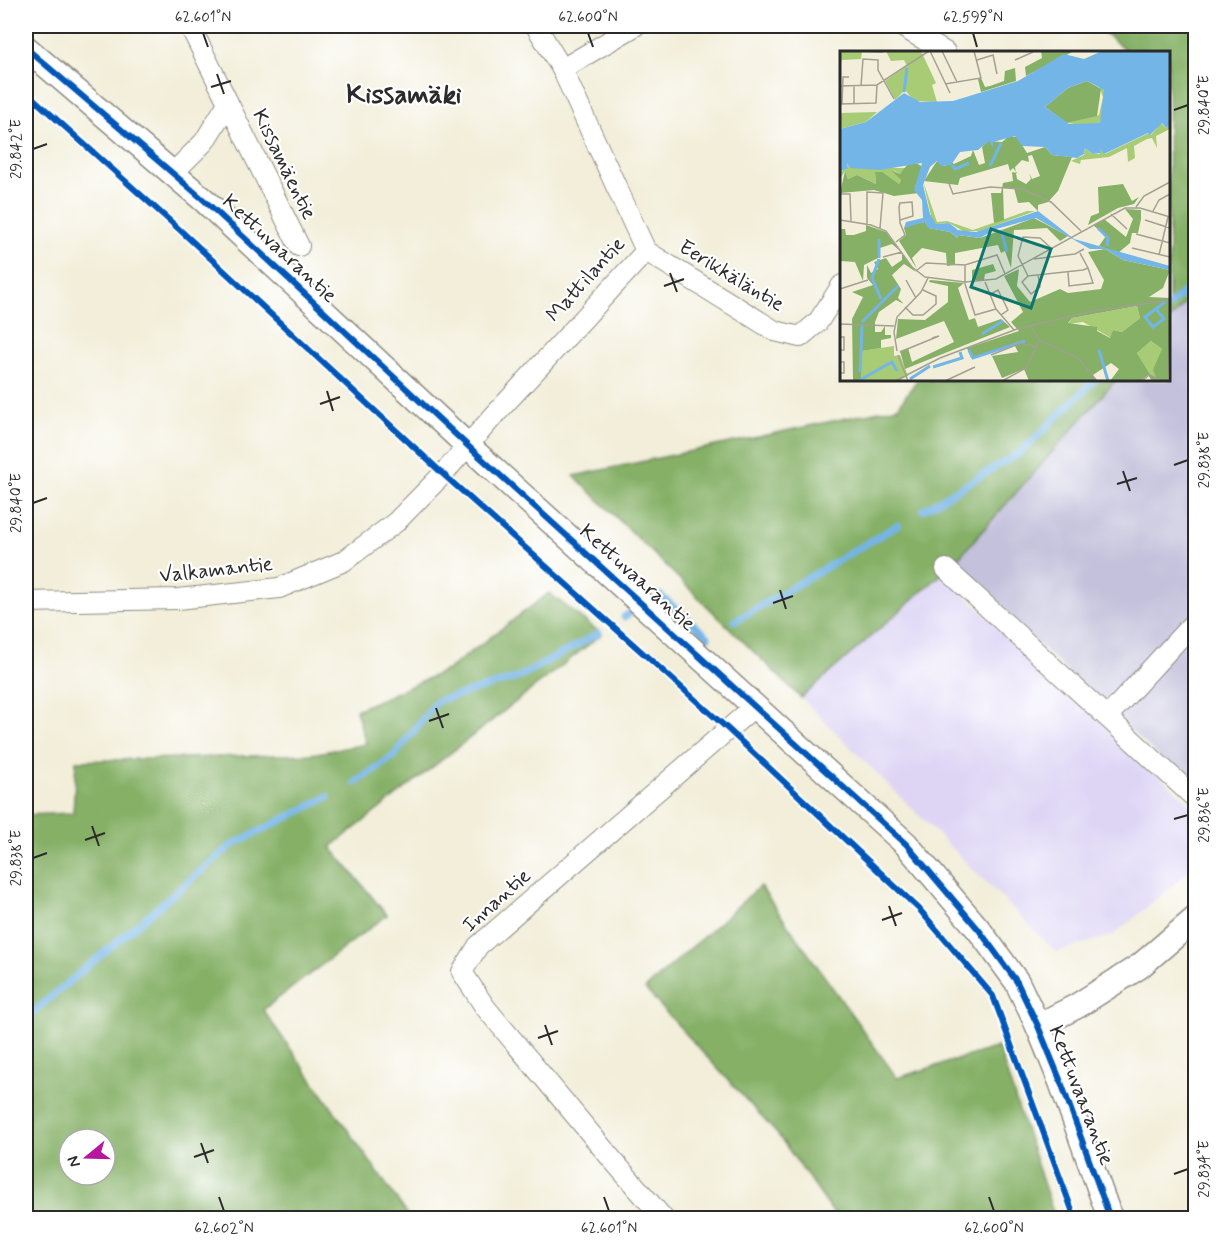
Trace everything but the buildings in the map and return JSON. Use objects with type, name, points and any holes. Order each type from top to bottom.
[{"type":"street","name":"Kissamäentie","points":[[190,26],[299,246]]},
{"type":"street","name":"Mattilantie","points":[[468,446],[646,251],[562,69],[536,26]]},
{"type":"street","points":[[562,69],[635,26]]},
{"type":"street","points":[[901,26],[943,51]]},
{"type":"street","name":"Kettuvaarantie","points":[[26,48],[173,173],[468,446],[906,844],[979,930],[1017,982],[1061,1082],[1110,1218]]},
{"type":"street","name":"Kissamäentie","points":[[173,173],[204,142],[228,103]]},
{"type":"street","name":"Eerikkäläntie","points":[[646,251],[775,331],[800,337],[818,321],[840,288]]},
{"type":"street","name":"Valkamantie","points":[[26,610],[26,602],[178,599],[279,588],[344,561],[396,522],[468,446]]},
{"type":"street","points":[[946,569],[1196,799]]},
{"type":"street","points":[[1107,717],[1196,620]]},
{"type":"street","name":"Innantie","points":[[663,1218],[485,1007],[462,972],[478,946],[755,706]]},
{"type":"street","points":[[1038,1026],[1077,1006],[1140,966],[1196,918]]},
{"type":"shaded area","points":[[1195,291],[1195,790],[952,565],[1115,381],[1170,381],[1170,320]]},
{"type":"shaded area","points":[[941,573],[1195,808],[1195,866],[1114,935],[1056,952],[801,698]]},
{"type":"green space","points":[[1096,26],[1195,26],[1195,291],[1170,320],[1170,51],[1127,51]]},
{"type":"green space","points":[[916,381],[1115,381],[952,565],[801,698],[574,476],[898,407]]},
{"type":"green space","points":[[549,593],[602,634],[331,847],[387,915],[263,1010],[410,1218],[38,1218],[26,1207],[26,815],[73,813],[76,761],[311,754],[366,744],[356,710],[447,670]]},
{"type":"green space","points":[[760,886],[897,1078],[998,1047],[1055,1218],[837,1218],[779,1136],[645,989]]},
{"type":"waterway","points":[[1170,305],[1185,291]]},
{"type":"waterway","points":[[923,510],[1021,452],[1094,381]]},
{"type":"waterway","points":[[735,621],[898,525]]},
{"type":"waterway","points":[[660,595],[708,637]]},
{"type":"waterway","points":[[624,617],[630,613]]},
{"type":"waterway","points":[[355,783],[394,756],[437,701],[517,678],[599,633]]},
{"type":"waterway","points":[[26,1018],[232,845],[328,797]]},
{"type":"cycle path","points":[[26,48],[205,201],[468,446],[906,844],[979,930],[1017,982],[1061,1082],[1110,1218]]},
{"type":"cycle path","points":[[26,92],[180,230],[443,474],[729,730],[919,909],[993,996],[1075,1218]]},
{"type":"district","name":"Kissamäki","points":[[404,94]]}]
